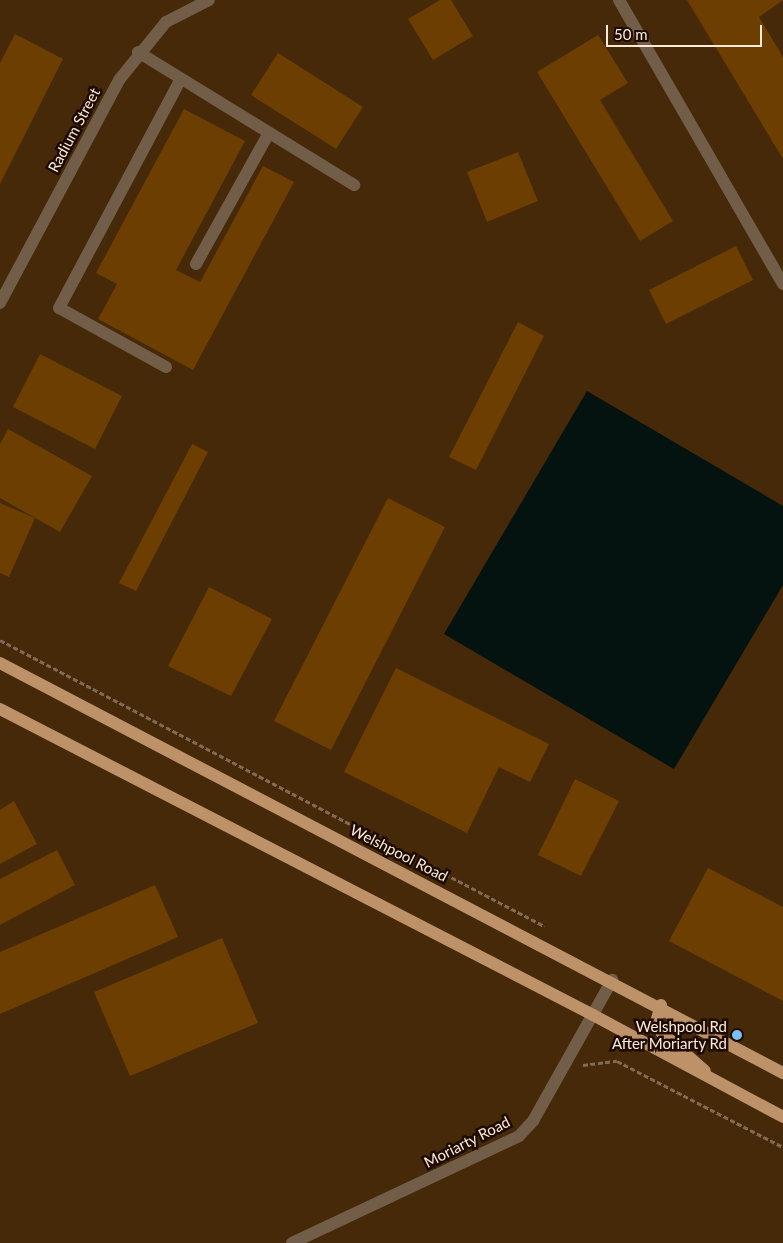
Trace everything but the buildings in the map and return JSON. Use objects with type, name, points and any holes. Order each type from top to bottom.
[{"type":"main road","name":"Welshpool Road","points":[[0,663],[612,980],[783,1072]]},
{"type":"main road","points":[[0,709],[593,1015],[783,1117]]},
{"type":"main road","points":[[661,1006],[656,1022],[662,1033],[713,1080]]},
{"type":"street","name":"Radium Street","points":[[0,303],[118,80],[138,52],[166,22],[209,0]]},
{"type":"street","points":[[619,0],[783,284]]},
{"type":"street","points":[[138,52],[354,185]]},
{"type":"street","points":[[166,367],[59,308],[181,79]]},
{"type":"street","points":[[196,264],[269,133]]},
{"type":"street","name":"Moriarty Road","points":[[292,1243],[519,1136],[533,1120],[612,980]]},
{"type":"path","points":[[0,640],[546,927]]},
{"type":"path","points":[[570,1055],[584,1066],[618,1061],[783,1147]]},
{"type":"shaded area","points":[[0,0],[783,0],[783,1243],[0,1243]]},
{"type":"shaded area","points":[[587,391],[783,506],[783,585],[674,769],[444,634]]},
{"type":"place","name":"Welshpool Rd After Moriarty Rd","points":[[737,1035]]}]
